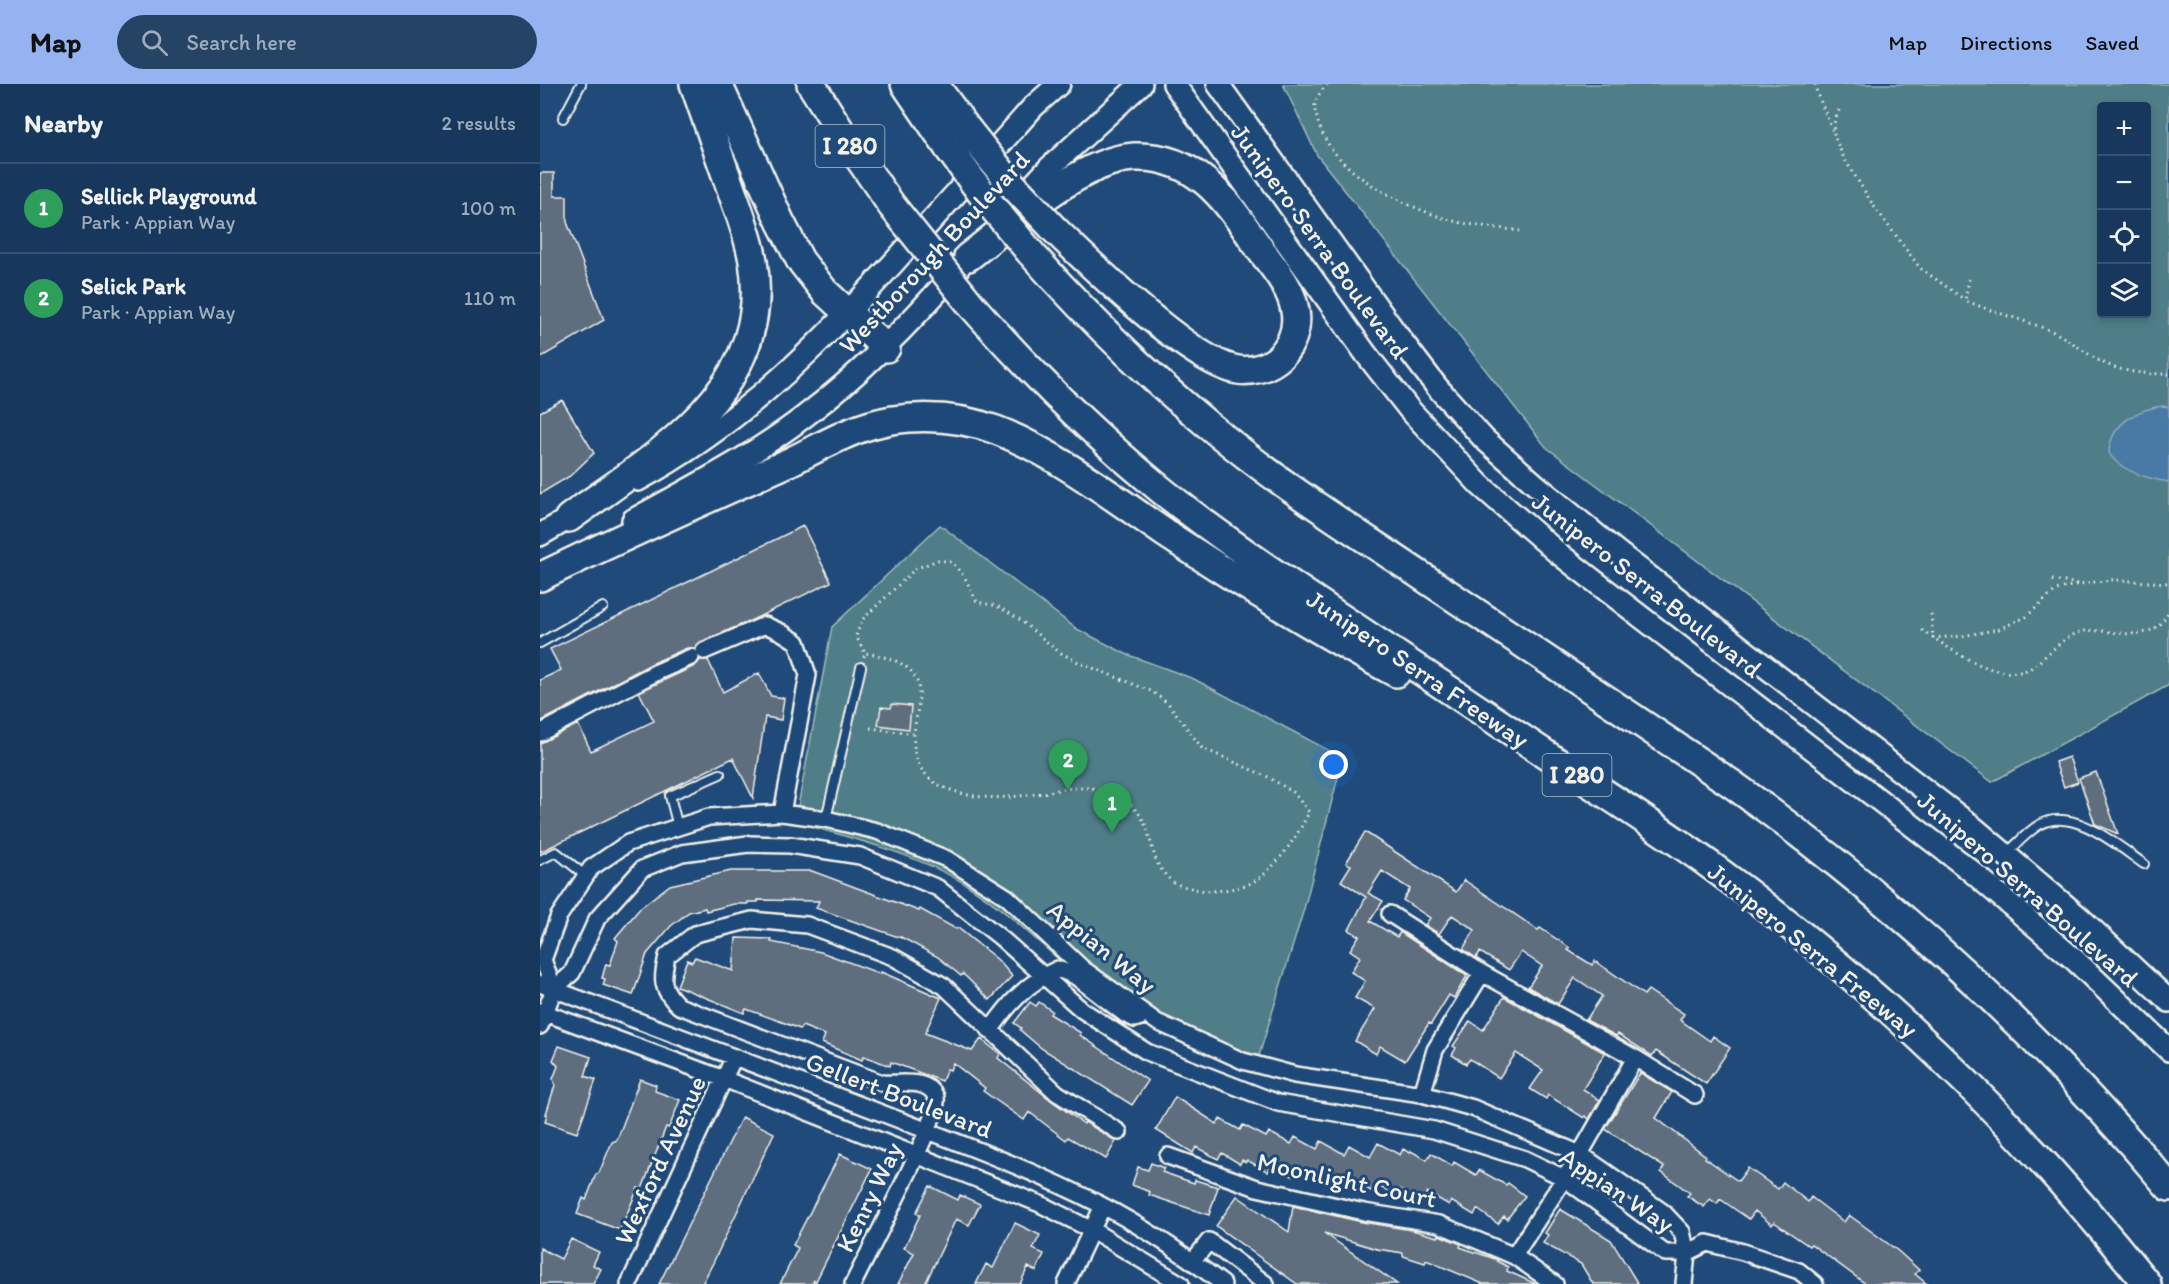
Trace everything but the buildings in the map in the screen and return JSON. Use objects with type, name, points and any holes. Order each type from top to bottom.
[{"type":"highway","points":[[569,518],[658,454],[693,424],[730,380],[749,338],[756,297],[753,261],[744,225],[694,84]]},
{"type":"highway","points":[[718,84],[800,261],[815,282],[885,348]]},
{"type":"highway","name":"Junipero Serra Freeway","points":[[811,84],[892,206],[972,306],[1056,395],[1134,466],[1188,511],[1275,573],[1734,882],[1804,937],[1884,1004],[1952,1067],[2017,1133],[2085,1208],[2147,1284]]},
{"type":"highway","points":[[905,84],[985,198],[1029,252],[1126,353],[1206,423],[1260,467],[1732,784],[1799,832],[1952,960],[2029,1033],[2103,1110],[2169,1186]]},
{"type":"highway","points":[[934,84],[1007,179],[1055,230],[1139,306],[1188,344],[1223,365],[1239,370],[1263,367],[1279,358],[1289,346],[1295,326],[1292,299],[1279,276],[1227,204],[1214,188],[1190,170],[1170,161],[1146,157],[1123,158],[1089,170],[1056,190],[968,257]]},
{"type":"highway","points":[[540,575],[783,465],[857,428],[910,418],[962,421],[997,431],[1037,450],[1308,625],[1537,748]]},
{"type":"main road","name":"Westborough Boulevard","points":[[540,535],[658,469],[731,420],[778,382],[847,314],[1034,106],[1059,84]]},
{"type":"main road","name":"Westborough Boulevard","points":[[540,575],[704,482],[804,417],[885,348],[915,318],[1048,169],[1141,84]]},
{"type":"main road","name":"Junipero Serra Boulevard","points":[[1174,84],[1380,373],[1424,426],[1480,485],[1558,553],[1970,870],[2076,961],[2169,1050]]},
{"type":"main road","name":"Junipero Serra Boulevard","points":[[1218,84],[1416,359],[1460,413],[1501,455],[1616,551],[2006,854],[2169,1001]]},
{"type":"main road","points":[[1236,84],[1293,190]]},
{"type":"street","points":[[540,733],[657,672],[765,625],[797,642],[808,675],[782,813]]},
{"type":"street","name":"Appian Way","points":[[542,1017],[547,987],[543,960],[559,916],[591,868],[627,843],[709,818],[782,813],[826,819],[877,831],[948,859],[1006,897],[1082,968],[1157,1022],[1243,1060],[1294,1075],[1422,1094],[1473,1108],[1580,1154],[1663,1212],[1682,1232],[1687,1253]]},
{"type":"street","name":"Appian Way","points":[[547,987],[572,974],[597,919],[642,869],[682,853],[748,844],[790,845],[860,856],[938,888],[977,917],[1082,1010],[1147,1052],[1278,1103],[1434,1130],[1525,1159],[1564,1178],[1665,1253],[1687,1253],[1707,1244],[1743,1252],[1799,1271],[1815,1284]]},
{"type":"street","points":[[1390,915],[1482,974],[1635,1058],[1695,1095]]},
{"type":"street","name":"Kenry Way","points":[[853,1284],[928,1131],[938,1104],[936,1096],[930,1089],[915,1083],[882,1083],[679,1006],[669,997],[663,985],[667,956],[695,933],[752,920],[807,925],[893,957],[944,986],[990,1031]]},
{"type":"street","points":[[1119,1131],[1057,1093],[990,1031],[1003,1011],[1029,984],[1058,969],[1068,972],[1126,1015],[1135,1019],[1147,1015]]},
{"type":"street","points":[[1422,1094],[1434,1050],[1482,974]]},
{"type":"street","name":"Gellert Boulevard","points":[[547,987],[928,1131],[1050,1180],[1103,1206],[1193,1261],[1223,1284]]},
{"type":"street","name":"Gellert Boulevard","points":[[542,1017],[724,1079],[1040,1204],[1092,1230],[1180,1284]]},
{"type":"street","name":"Wexford Avenue","points":[[629,1284],[734,1057]]},
{"type":"street","points":[[1514,1256],[1580,1154],[1635,1058]]},
{"type":"street","name":"Moonlight Court","points":[[1168,1156],[1257,1188],[1364,1212],[1439,1224],[1514,1256],[1555,1284]]},
{"type":"street","points":[[1066,1284],[1103,1206]]},
{"type":"street","points":[[1193,1261],[1209,1241],[1266,1284]]},
{"type":"street","points":[[1684,1284],[1687,1253]]},
{"type":"lane","points":[[563,118],[581,84]]},
{"type":"lane","points":[[540,643],[603,607]]},
{"type":"lane","points":[[826,819],[861,667]]},
{"type":"lane","points":[[678,827],[670,796],[720,774]]},
{"type":"lane","points":[[2006,854],[2037,825],[2056,819],[2087,826],[2144,864]]},
{"type":"lane","points":[[540,860],[556,852],[586,876]]},
{"type":"path","points":[[1327,84],[1317,97],[1315,106],[1322,134],[1344,164],[1361,178],[1416,207],[1444,218],[1520,231]]},
{"type":"path","points":[[1815,84],[1844,158],[1873,205],[1920,268],[1965,300],[1992,312],[2014,316],[2061,335],[2105,364],[2126,371],[2169,374]]},
{"type":"path","points":[[1834,136],[1834,123],[1839,110]]},
{"type":"path","points":[[1965,300],[1969,279]]},
{"type":"path","points":[[938,560],[952,562],[965,578],[977,602],[997,606],[1004,610],[1059,652],[1080,663],[1151,691],[1168,703],[1202,748],[1268,777],[1293,792],[1309,812],[1301,830],[1268,869],[1252,882],[1234,888],[1206,892],[1175,883],[1158,865],[1144,820],[1126,801],[1102,790],[1075,787],[999,798],[973,797],[947,789],[929,778],[916,759],[914,734],[920,688],[913,673],[901,662],[887,656],[865,653],[856,636],[862,620],[915,569],[938,560]]},
{"type":"path","points":[[2052,580],[2079,584]]},
{"type":"path","points":[[1934,638],[1963,636],[1999,629],[2026,617],[2056,590],[2079,584],[2112,580],[2169,583]]},
{"type":"path","points":[[1922,630],[1951,651],[1974,662],[2010,672],[2034,666],[2068,639],[2082,632],[2131,634],[2143,632],[2158,626],[2169,611]]},
{"type":"path","points":[[1931,614],[1934,638]]},
{"type":"path","points":[[870,728],[914,734]]},
{"type":"green space","points":[[1283,84],[2169,84],[2169,685],[1992,782],[1546,447],[1317,155]]},
{"type":"green space","points":[[940,525],[1077,629],[1126,654],[1194,679],[1343,758],[1304,909],[1254,1072],[1186,1044],[1142,1021],[1082,979],[985,897],[950,876],[885,848],[795,822],[832,627]]},
{"type":"water","points":[[2169,407],[2169,482],[2153,479],[2127,469],[2109,453],[2114,434],[2127,419],[2145,410]]},
{"type":"place","name":"Selick Park","points":[[1068,790]]},
{"type":"place","name":"Sellick Playground","points":[[1112,833]]}]
